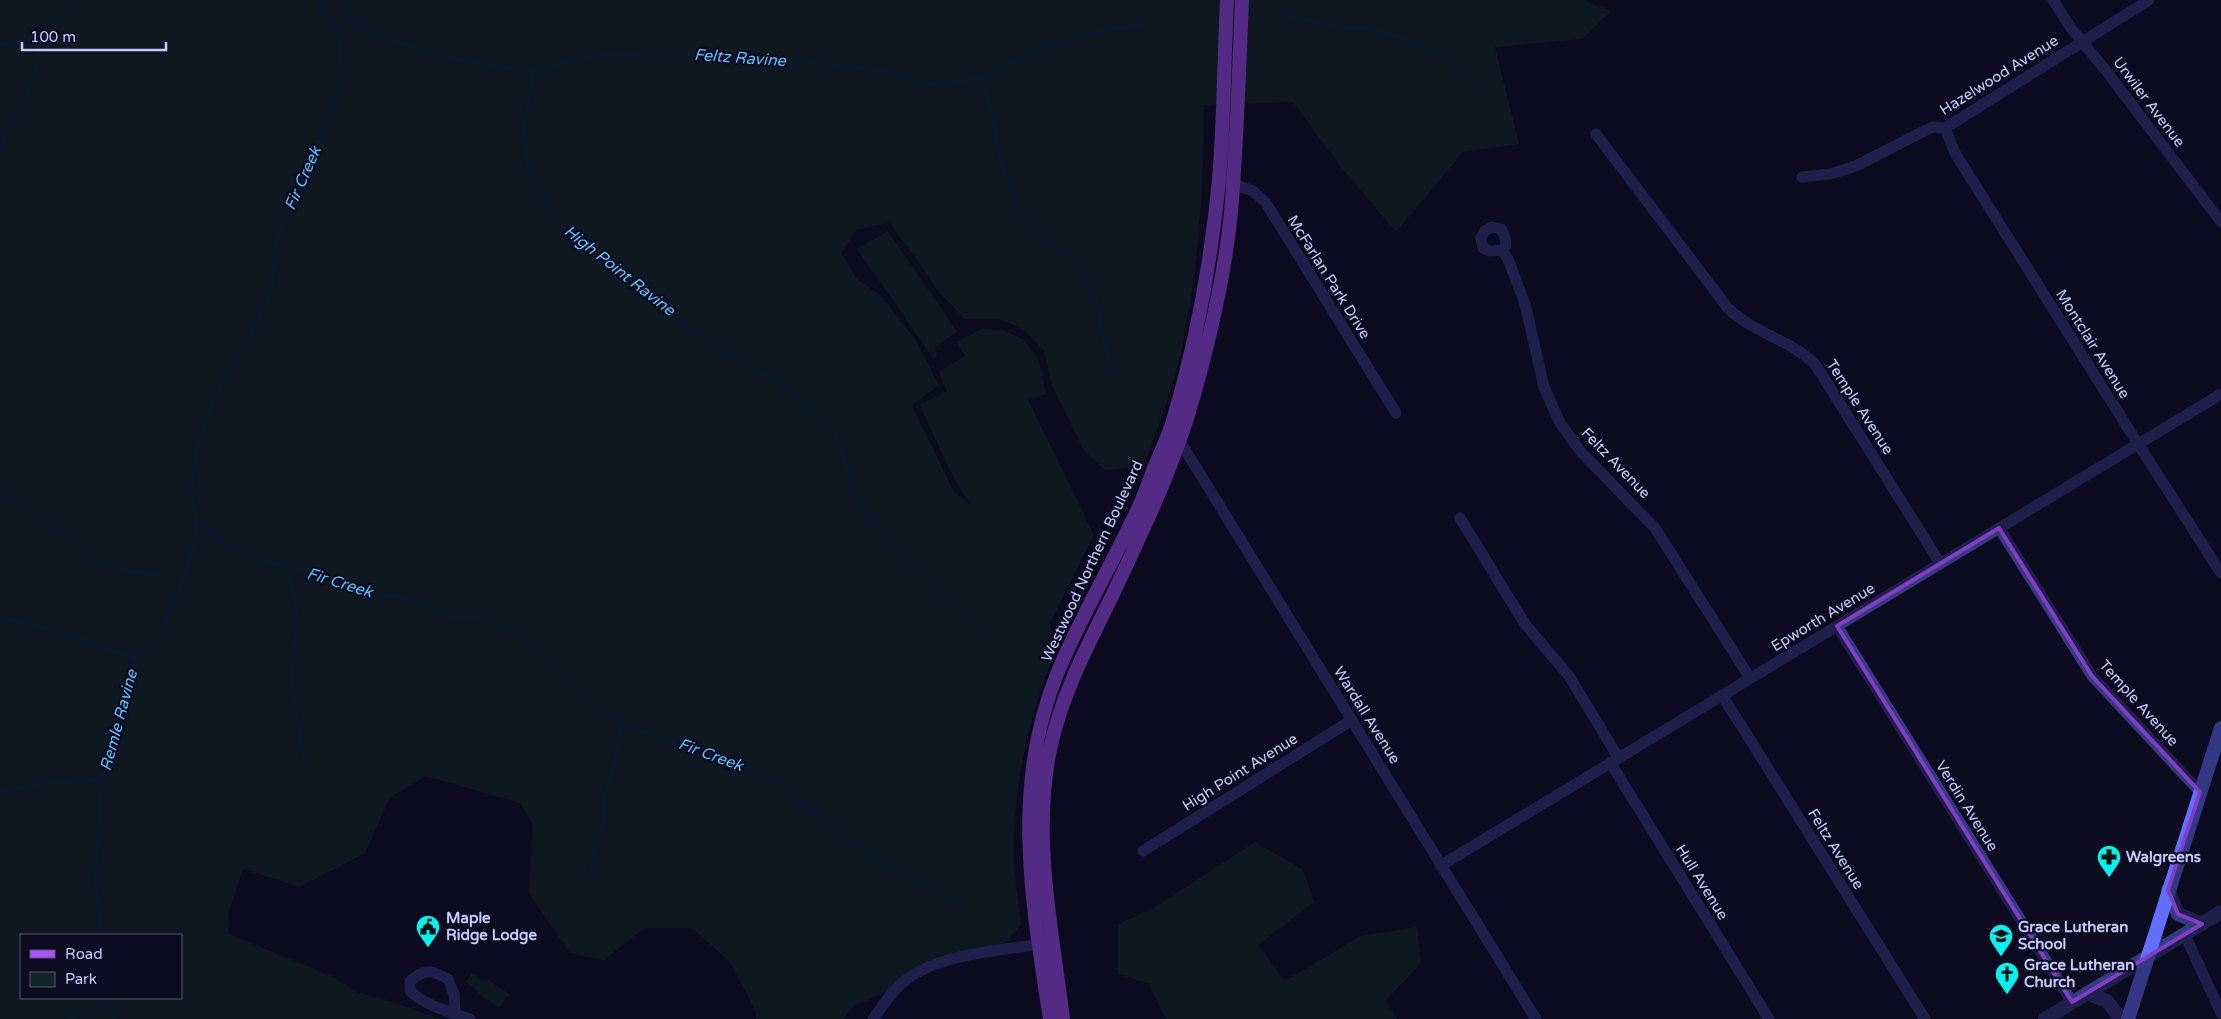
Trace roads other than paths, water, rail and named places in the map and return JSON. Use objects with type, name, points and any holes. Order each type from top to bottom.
[{"type":"main road","name":"Westwood Northern Boulevard","points":[[1063,1019],[1044,875],[1042,833],[1050,747],[1077,666],[1144,529],[1180,441],[1210,337],[1230,212],[1226,181],[1227,0]]},
{"type":"main road","name":"Westwood Northern Boulevard","points":[[1050,1019],[1032,897],[1028,820],[1033,761],[1047,702],[1072,641],[1136,515],[1171,428],[1196,338],[1212,238],[1226,181],[1242,0]]},
{"type":"main road","points":[[2128,1019],[2221,728]]},
{"type":"street","name":"Urwiler Avenue","points":[[2053,0],[2071,28],[2221,222]]},
{"type":"street","name":"Hazelwood Avenue","points":[[1802,177],[1844,171],[1932,127],[1945,128],[2149,0]]},
{"type":"street","name":"Montclair Avenue","points":[[1945,128],[1955,153],[2221,573]]},
{"type":"street","name":"Temple Avenue","points":[[1596,134],[1728,307],[1747,324],[1799,350],[1824,374],[1940,563]]},
{"type":"street","name":"McFarlan Park Drive","points":[[1226,181],[1253,190],[1266,203],[1396,414]]},
{"type":"street","name":"Feltz Avenue","points":[[1502,250],[1508,259],[1525,304],[1544,387],[1560,423],[1580,452],[1655,528],[1750,678]]},
{"type":"street","name":"Epworth Avenue","points":[[1440,866],[1614,759],[2221,394]]},
{"type":"street","name":"Wardall Avenue","points":[[1171,428],[1536,1019]]},
{"type":"street","name":"Hull Avenue","points":[[1460,518],[1525,624],[1569,676],[1614,759],[1769,1019]]},
{"type":"street","name":"Temple Avenue","points":[[1999,528],[2092,676],[2200,792]]},
{"type":"street","name":"Verdin Avenue","points":[[1837,626],[2072,1002]]},
{"type":"street","name":"Feltz Avenue","points":[[1722,695],[1925,1019]]},
{"type":"street","name":"High Point Avenue","points":[[1143,851],[1352,720]]},
{"type":"street","points":[[2168,890],[2178,914],[2202,924]]},
{"type":"street","points":[[2045,1019],[2221,912]]},
{"type":"street","points":[[2185,935],[2221,1013]]},
{"type":"street","points":[[873,1019],[898,987],[925,968],[946,960],[980,953],[1053,942]]},
{"type":"street","points":[[2087,993],[2107,1001],[2116,1010],[2121,1019]]},
{"type":"street","points":[[455,1014],[470,1019]]},
{"type":"waterway","points":[[0,148],[19,114],[32,83],[43,37],[61,22],[69,9],[79,0]]},
{"type":"waterway","name":"Fir Creek","points":[[319,0],[322,11],[336,30],[340,42],[342,82],[330,117],[281,225],[275,249],[272,289],[259,319],[214,399],[199,438],[192,496],[196,522],[228,544],[261,561],[291,566],[359,591],[412,599],[452,618],[486,618],[519,634],[586,699],[622,723],[658,738],[744,765],[771,779],[873,859],[964,905]]},
{"type":"waterway","name":"Feltz Ravine","points":[[344,0],[355,19],[363,27],[380,37],[451,58],[498,67],[534,71],[592,56],[669,53],[817,63],[893,72],[927,84],[958,82],[981,77],[1033,52],[1087,33],[1147,24]]},
{"type":"waterway","points":[[1284,15],[1333,26],[1362,28],[1394,35],[1438,55],[1488,93]]},
{"type":"waterway","points":[[336,30],[354,19]]},
{"type":"waterway","points":[[0,45],[43,37]]},
{"type":"waterway","name":"High Point Ravine","points":[[534,71],[524,127],[528,170],[559,223],[625,277],[664,300],[698,335],[794,391],[835,434],[861,506],[921,577],[994,639]]},
{"type":"waterway","points":[[981,77],[992,115],[1001,165],[1019,208],[1040,236],[1077,265],[1096,297],[1105,347],[1114,379]]},
{"type":"waterway","points":[[0,491],[36,514],[92,560],[119,569],[160,576]]},
{"type":"waterway","name":"Remle Ravine","points":[[102,934],[95,882],[102,780],[130,688],[135,658],[140,648],[156,637],[163,629],[189,561],[196,522]]},
{"type":"waterway","points":[[283,565],[295,596],[296,625],[293,686],[304,762]]},
{"type":"waterway","points":[[0,618],[49,629],[93,642],[104,649],[135,658]]},
{"type":"waterway","points":[[593,885],[591,866],[596,838],[603,823],[604,799],[613,770],[622,723]]},
{"type":"waterway","points":[[0,792],[40,784],[102,780]]},
{"type":"waterway","name":"Remle Ravine","points":[[109,999],[114,1019]]},
{"type":"waterway","points":[[70,1019],[111,1004]]},
{"type":"place","name":"Walgreens","points":[[2109,878]]},
{"type":"place","name":"Maple Ridge Lodge","points":[[428,948]]},
{"type":"place","name":"Grace Lutheran School","points":[[2001,957]]},
{"type":"place","name":"Grace Lutheran Church","points":[[2007,995]]}]
